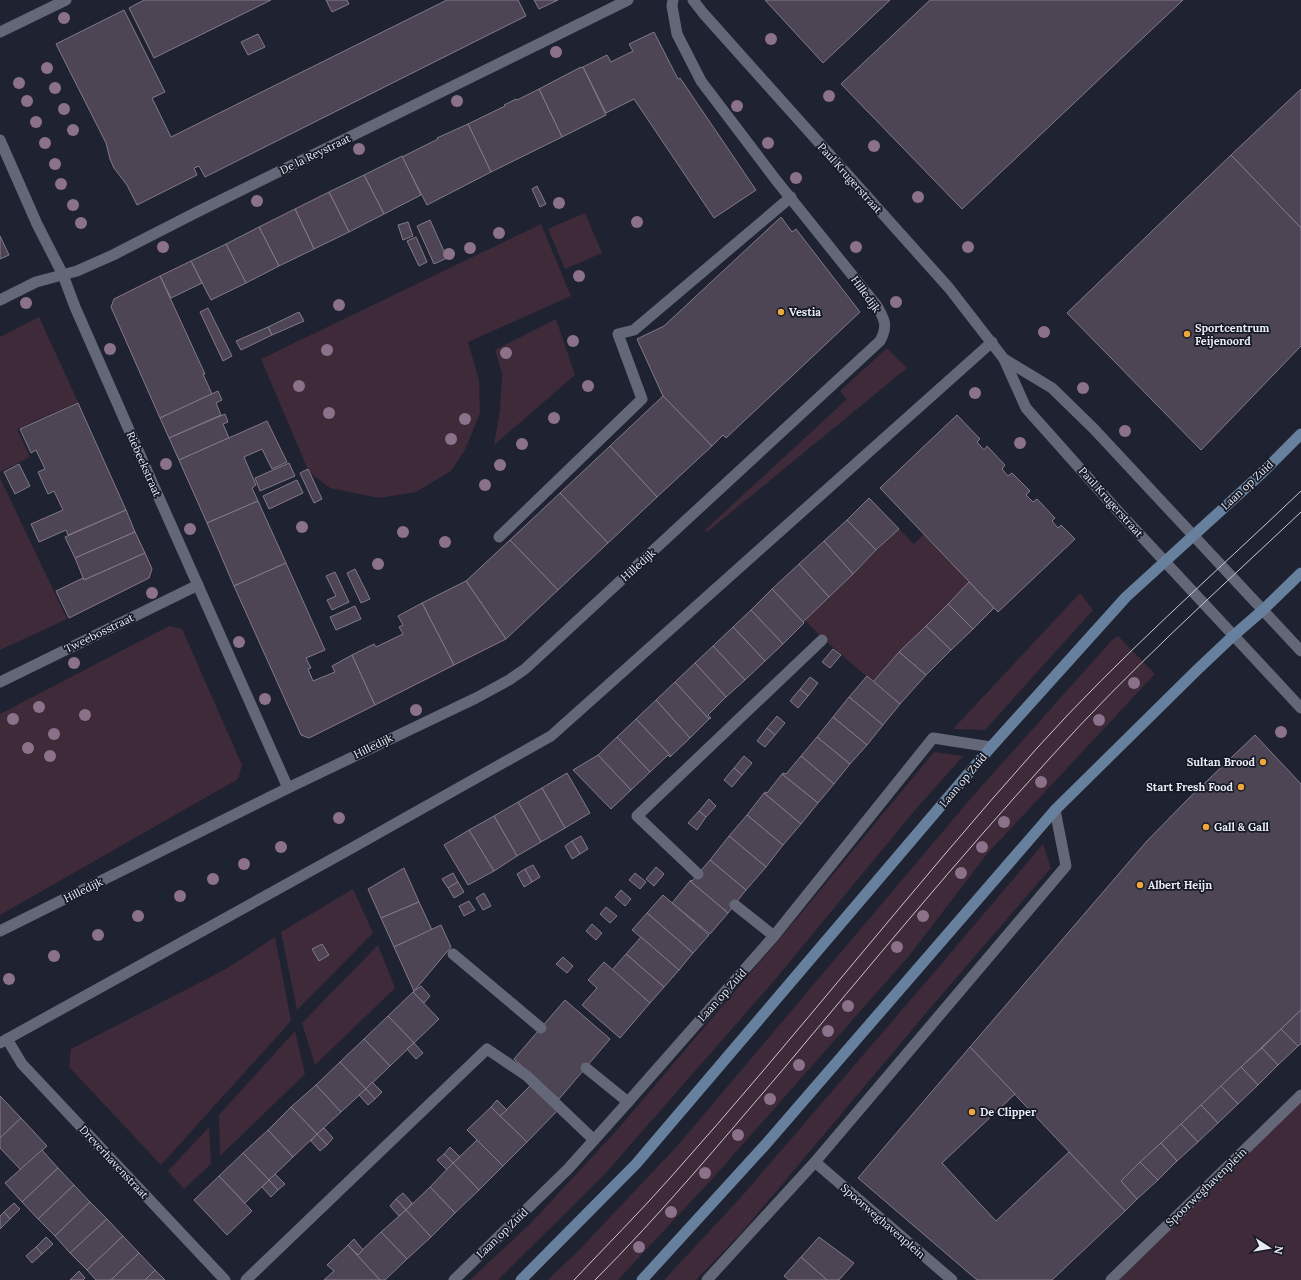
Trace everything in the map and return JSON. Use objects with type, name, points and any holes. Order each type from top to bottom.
[{"type":"main road","name":"Laan op Zuid","points":[[521,1280],[636,1164],[991,747],[1126,597],[1261,474],[1301,434]]},
{"type":"main road","points":[[642,1280],[766,1144],[1055,810],[1167,699],[1301,573]]},
{"type":"street","points":[[0,32],[66,0]]},
{"type":"street","name":"De la Reystraat","points":[[0,300],[36,282],[63,276],[113,256],[218,202],[628,0]]},
{"type":"street","name":"Hilledijk","points":[[0,931],[288,788],[476,698],[509,680],[525,669],[880,341],[885,332],[884,320],[877,306],[701,81],[676,34],[672,6],[673,0]]},
{"type":"street","name":"Paul Krugerstraat","points":[[693,0],[949,288],[1004,359],[1026,408],[1233,636]]},
{"type":"street","name":"Riebeekstraat","points":[[0,140],[37,224],[63,276],[84,328],[288,788]]},
{"type":"street","points":[[499,537],[642,399],[618,334],[634,330],[791,197]]},
{"type":"street","points":[[3,1041],[551,736],[992,342]]},
{"type":"street","name":"Paul Krugerstraat","points":[[1004,359],[1052,388],[1094,429],[1193,536]]},
{"type":"street","points":[[1193,536],[1301,651]]},
{"type":"street","name":"Tweebosstraat","points":[[0,682],[198,585]]},
{"type":"street","points":[[1233,636],[1301,708]]},
{"type":"street","points":[[698,874],[637,816],[822,640]]},
{"type":"street","name":"Laan op Zuid","points":[[454,1280],[568,1169],[628,1102],[774,936],[933,738],[991,747]]},
{"type":"street","points":[[707,1280],[815,1162],[1066,866],[1055,810]]},
{"type":"street","points":[[735,905],[774,936]]},
{"type":"street","points":[[452,954],[541,1028]]},
{"type":"street","name":"Dreverhavenstraat","points":[[3,1041],[22,1064],[226,1280]]},
{"type":"street","points":[[246,1280],[487,1049],[527,1076],[594,1140]]},
{"type":"street","points":[[586,1068],[628,1102]]},
{"type":"street","name":"Spoorweghavenplein","points":[[1111,1280],[1301,1095]]},
{"type":"street","name":"Spoorweghavenplein","points":[[815,1162],[952,1280]]},
{"type":"shaded area","points":[[585,213],[602,253],[565,269],[548,229]]},
{"type":"shaded area","points":[[541,224],[571,296],[468,342],[479,380],[480,413],[465,450],[451,471],[416,492],[379,498],[330,488],[309,472],[261,359]]},
{"type":"shaded area","points":[[39,317],[78,402],[17,429],[30,457],[0,472],[0,337]]},
{"type":"shaded area","points":[[556,319],[575,375],[494,445],[500,410],[502,373],[495,350]]},
{"type":"shaded area","points":[[887,348],[907,368],[707,532],[705,530],[847,399],[840,391]]},
{"type":"shaded area","points":[[0,478],[67,619],[0,650]]},
{"type":"shaded area","points":[[899,529],[914,544],[924,534],[969,582],[902,649],[873,682],[820,636],[805,620]]},
{"type":"shaded area","points":[[1080,593],[1093,610],[985,730],[953,729]]},
{"type":"shaded area","points":[[169,626],[182,629],[242,765],[238,779],[0,915],[0,714]]},
{"type":"shaded area","points":[[1118,636],[1155,674],[987,854],[909,956],[713,1178],[618,1280],[548,1280],[580,1249],[678,1145],[972,797],[1112,640]]},
{"type":"shaded area","points":[[934,752],[963,756],[916,809],[773,982],[604,1175],[498,1280],[470,1280],[531,1223],[617,1130],[798,917]]},
{"type":"shaded area","points":[[1043,844],[1051,868],[932,1006],[742,1232],[696,1280],[664,1280],[742,1196]]},
{"type":"shaded area","points":[[353,889],[373,933],[297,1010],[281,932]]},
{"type":"shaded area","points":[[275,937],[291,1021],[161,1165],[69,1067],[71,1049],[226,969]]},
{"type":"shaded area","points":[[378,945],[395,988],[315,1065],[302,1023]]},
{"type":"shaded area","points":[[295,1031],[305,1074],[220,1156],[219,1115]]},
{"type":"shaded area","points":[[1301,1098],[1301,1280],[1112,1280]]},
{"type":"shaded area","points":[[209,1127],[211,1164],[184,1189],[168,1171]]},
{"type":"building","points":[[144,0],[271,0],[154,58],[129,8]]},
{"type":"building","points":[[326,0],[347,0],[349,4],[332,12]]},
{"type":"building","points":[[447,0],[518,0],[526,16],[205,177],[199,166],[194,168],[197,175],[137,205],[127,185],[114,168],[106,143],[56,44],[124,10],[165,92],[152,98],[171,137]]},
{"type":"building","points":[[534,0],[558,0],[539,9]]},
{"type":"building","points":[[765,0],[890,0],[823,63]]},
{"type":"building","points":[[930,0],[1183,0],[962,209],[841,84]]},
{"type":"building","points":[[654,32],[678,79],[680,78],[756,190],[714,218],[634,99],[606,113],[583,67],[607,55],[611,62],[633,51],[629,44]]},
{"type":"building","points":[[258,34],[265,47],[248,55],[241,42]]},
{"type":"building","points":[[583,67],[606,115],[562,137],[539,89]]},
{"type":"building","points":[[539,89],[562,137],[491,172],[468,124],[516,99],[517,100]]},
{"type":"building","points":[[1301,89],[1301,228],[1231,155]]},
{"type":"building","points":[[468,124],[491,172],[427,205],[402,157],[438,139],[437,138]]},
{"type":"building","points":[[1231,155],[1301,228],[1301,346],[1201,450],[1067,313]]},
{"type":"building","points":[[402,156],[421,195],[384,214],[364,175]]},
{"type":"building","points":[[364,175],[384,214],[349,232],[329,192]]},
{"type":"building","points":[[537,186],[546,204],[540,207],[532,189]]},
{"type":"building","points":[[329,192],[349,232],[314,249],[295,209]]},
{"type":"building","points":[[295,209],[314,249],[279,266],[259,227]]},
{"type":"building","points":[[781,217],[792,232],[796,229],[860,312],[726,438],[723,435],[712,446],[663,396],[637,339],[664,326]]},
{"type":"building","points":[[430,220],[447,258],[434,264],[417,226]]},
{"type":"building","points":[[408,222],[413,236],[403,240],[398,225]]},
{"type":"building","points":[[259,227],[279,266],[246,283],[226,244]]},
{"type":"building","points":[[0,236],[9,255],[0,259]]},
{"type":"building","points":[[416,237],[427,262],[419,266],[407,241]]},
{"type":"building","points":[[226,244],[246,283],[211,300],[191,261]]},
{"type":"building","points":[[191,261],[202,283],[171,298],[160,276]]},
{"type":"building","points":[[160,276],[205,374],[203,374],[212,394],[160,418],[111,307],[114,299]]},
{"type":"building","points":[[208,308],[232,356],[223,361],[200,312]]},
{"type":"building","points":[[299,312],[304,321],[272,335],[268,327]]},
{"type":"building","points":[[268,327],[272,335],[241,350],[236,341]]},
{"type":"building","points":[[218,391],[222,400],[216,403],[221,415],[169,438],[160,418]]},
{"type":"building","points":[[663,396],[712,446],[657,497],[610,446]]},
{"type":"building","points":[[78,403],[126,510],[68,535],[66,530],[39,542],[31,524],[63,510],[54,491],[48,494],[38,472],[45,469],[36,450],[31,453],[20,429]]},
{"type":"building","points":[[225,414],[228,422],[223,424],[229,438],[179,460],[169,438]]},
{"type":"building","points":[[957,415],[980,439],[977,442],[984,450],[987,446],[1005,465],[1002,469],[1008,476],[1012,473],[1030,491],[1026,495],[1033,502],[1037,499],[1055,518],[1052,521],[1058,528],[1061,525],[1075,539],[998,612],[880,488]]},
{"type":"building","points":[[267,421],[287,462],[272,469],[262,449],[244,457],[256,485],[252,488],[258,501],[207,523],[179,460]]},
{"type":"building","points":[[610,446],[657,497],[608,543],[560,493]]},
{"type":"building","points":[[289,463],[295,476],[260,491],[255,478]]},
{"type":"building","points":[[19,464],[30,486],[15,494],[4,472]]},
{"type":"building","points":[[308,469],[322,499],[314,503],[300,473]]},
{"type":"building","points":[[297,480],[303,493],[269,509],[263,496]]},
{"type":"building","points":[[560,493],[608,543],[558,590],[510,540]]},
{"type":"building","points":[[869,498],[899,529],[876,550],[847,520]]},
{"type":"building","points":[[258,501],[286,563],[234,586],[207,523]]},
{"type":"building","points":[[126,510],[135,532],[75,558],[65,537]]},
{"type":"building","points":[[847,520],[876,550],[853,574],[824,541]]},
{"type":"building","points":[[135,532],[145,553],[84,580],[75,558]]},
{"type":"building","points":[[510,540],[558,590],[506,639],[466,581]]},
{"type":"building","points":[[824,541],[853,574],[829,597],[799,564]]},
{"type":"building","points":[[145,553],[152,569],[149,578],[69,618],[56,591],[83,578],[84,580]]},
{"type":"building","points":[[286,563],[325,650],[306,658],[311,668],[308,669],[313,681],[335,672],[332,666],[352,655],[375,705],[309,738],[301,735],[234,586]]},
{"type":"building","points":[[799,564],[829,597],[803,622],[772,589]]},
{"type":"building","points":[[355,569],[370,599],[361,603],[347,573]]},
{"type":"building","points":[[335,572],[349,602],[332,610],[327,600],[336,596],[326,576]]},
{"type":"building","points":[[466,581],[506,639],[454,665],[422,603]]},
{"type":"building","points":[[969,582],[994,608],[973,629],[948,604]]},
{"type":"building","points":[[772,589],[804,623],[783,644],[751,610]]},
{"type":"building","points":[[422,603],[454,665],[375,705],[352,655],[374,644],[376,647],[403,634],[399,627],[403,625],[398,616]]},
{"type":"building","points":[[948,604],[973,629],[951,650],[926,626]]},
{"type":"building","points":[[355,606],[361,619],[336,630],[330,617]]},
{"type":"building","points":[[751,610],[783,644],[765,661],[733,627]]},
{"type":"building","points":[[926,626],[951,650],[926,675],[899,652]]},
{"type":"building","points":[[733,627],[765,661],[745,680],[713,646]]},
{"type":"building","points":[[713,646],[745,680],[726,697],[695,663]]},
{"type":"building","points":[[833,649],[841,655],[830,668],[822,662]]},
{"type":"building","points":[[899,652],[926,675],[900,704],[873,682]]},
{"type":"building","points":[[695,663],[726,697],[708,715],[711,718],[709,719],[675,682]]},
{"type":"building","points":[[867,676],[900,704],[883,725],[849,697]]},
{"type":"building","points":[[810,677],[818,683],[808,696],[800,689]]},
{"type":"building","points":[[675,682],[709,719],[690,738],[656,700]]},
{"type":"building","points":[[800,689],[808,696],[798,708],[790,701]]},
{"type":"building","points":[[849,697],[883,725],[867,745],[833,717]]},
{"type":"building","points":[[656,700],[690,738],[671,756],[636,719]]},
{"type":"building","points":[[777,716],[785,723],[775,735],[767,728]]},
{"type":"building","points":[[833,717],[867,745],[850,764],[817,737]]},
{"type":"building","points":[[636,719],[671,756],[670,757],[668,755],[650,772],[617,737]]},
{"type":"building","points":[[767,728],[775,735],[765,747],[757,741]]},
{"type":"building","points":[[1255,735],[1301,784],[1301,1010],[1121,1181],[1137,1199],[1125,1211],[970,1047],[1147,841],[1187,800]]},
{"type":"building","points":[[617,737],[650,772],[631,790],[598,755]]},
{"type":"building","points":[[817,737],[850,764],[834,784],[801,756]]},
{"type":"building","points":[[598,755],[631,790],[611,809],[573,770]]},
{"type":"building","points":[[744,756],[752,763],[742,775],[734,768]]},
{"type":"building","points":[[801,756],[834,784],[818,803],[782,774],[786,774]]},
{"type":"building","points":[[734,768],[742,775],[732,787],[724,780]]},
{"type":"building","points":[[567,773],[590,813],[565,828],[542,788]]},
{"type":"building","points":[[782,774],[818,803],[801,824],[764,793],[767,793]]},
{"type":"building","points":[[542,788],[565,828],[541,842],[518,802]]},
{"type":"building","points":[[764,793],[801,824],[783,845],[747,815]]},
{"type":"building","points":[[709,799],[716,806],[706,817],[699,811]]},
{"type":"building","points":[[518,802],[541,842],[517,856],[494,816]]},
{"type":"building","points":[[699,811],[706,817],[697,830],[688,823]]},
{"type":"building","points":[[747,815],[783,845],[766,867],[729,836]]},
{"type":"building","points":[[494,816],[517,856],[494,871],[469,830]]},
{"type":"building","points":[[469,830],[494,871],[468,885],[444,845]]},
{"type":"building","points":[[581,836],[588,849],[580,854],[572,841]]},
{"type":"building","points":[[729,836],[766,867],[746,890],[710,860]]},
{"type":"building","points":[[572,841],[580,854],[572,859],[565,846]]},
{"type":"building","points":[[710,860],[746,890],[728,913],[690,881],[692,881]]},
{"type":"building","points":[[533,865],[540,877],[532,882],[525,869]]},
{"type":"building","points":[[656,867],[664,874],[654,886],[646,879]]},
{"type":"building","points":[[404,868],[419,902],[381,918],[368,889]]},
{"type":"building","points":[[525,869],[532,882],[524,887],[517,874]]},
{"type":"building","points":[[453,873],[458,882],[448,888],[442,879]]},
{"type":"building","points":[[635,873],[646,882],[640,889],[629,880]]},
{"type":"building","points":[[690,881],[728,913],[710,934],[672,903]]},
{"type":"building","points":[[458,882],[464,892],[454,898],[448,888]]},
{"type":"building","points":[[621,890],[631,899],[625,906],[615,897]]},
{"type":"building","points":[[484,893],[491,906],[483,910],[476,898]]},
{"type":"building","points":[[663,895],[709,935],[693,953],[647,913]]},
{"type":"building","points":[[469,901],[475,910],[464,916],[459,906]]},
{"type":"building","points":[[419,902],[432,930],[394,947],[381,918]]},
{"type":"building","points":[[606,907],[617,916],[610,923],[600,914]]},
{"type":"building","points":[[647,913],[693,953],[679,970],[632,930]]},
{"type":"building","points":[[592,924],[602,933],[596,940],[586,931]]},
{"type":"building","points":[[441,925],[451,947],[414,991],[394,947]]},
{"type":"building","points":[[641,937],[679,970],[664,987],[626,954]]},
{"type":"building","points":[[322,944],[329,955],[319,961],[312,949]]},
{"type":"building","points":[[626,954],[664,987],[650,1003],[612,970]]},
{"type":"building","points":[[563,957],[573,966],[567,973],[556,964]]},
{"type":"building","points":[[604,962],[650,1003],[620,1038],[582,1005],[597,988],[588,980]]},
{"type":"building","points":[[421,986],[430,996],[424,1003],[413,992]]},
{"type":"building","points":[[413,992],[439,1019],[414,1043],[388,1016]]},
{"type":"building","points":[[565,1000],[610,1039],[559,1099],[514,1059]]},
{"type":"building","points":[[1301,1010],[1301,1044],[1298,1046],[1281,1029]]},
{"type":"building","points":[[388,1016],[414,1043],[390,1066],[364,1039]]},
{"type":"building","points":[[1281,1029],[1298,1046],[1278,1065],[1262,1048]]},
{"type":"building","points":[[364,1039],[390,1066],[366,1089],[340,1062]]},
{"type":"building","points":[[414,1043],[423,1053],[416,1059],[407,1049]]},
{"type":"building","name":"De Clipper","points":[[970,1047],[1015,1094],[942,1163],[996,1221],[1069,1152],[1125,1211],[1052,1280],[977,1280],[858,1178]]},
{"type":"building","points":[[1262,1048],[1278,1065],[1258,1085],[1241,1067]]},
{"type":"building","points":[[340,1062],[366,1089],[341,1112],[316,1085]]},
{"type":"building","points":[[1241,1067],[1258,1085],[1238,1104],[1221,1086]]},
{"type":"building","points":[[372,1082],[382,1092],[375,1099],[366,1089]]},
{"type":"building","points":[[316,1085],[341,1112],[317,1134],[291,1107]]},
{"type":"building","points":[[531,1085],[557,1111],[527,1142],[500,1116]]},
{"type":"building","points":[[1221,1086],[1238,1104],[1218,1123],[1201,1105]]},
{"type":"building","points":[[366,1089],[375,1099],[368,1105],[359,1095]]},
{"type":"building","points":[[0,1096],[21,1118],[0,1138]]},
{"type":"building","points":[[497,1100],[507,1110],[500,1116],[491,1107]]},
{"type":"building","points":[[1201,1105],[1218,1123],[1198,1142],[1181,1124]]},
{"type":"building","points":[[291,1107],[317,1134],[293,1157],[268,1130]]},
{"type":"building","points":[[491,1107],[527,1142],[503,1166],[467,1130]]},
{"type":"building","points":[[21,1118],[47,1146],[21,1170],[0,1148],[0,1138]]},
{"type":"building","points":[[1181,1124],[1198,1142],[1177,1161],[1161,1143]]},
{"type":"building","points":[[324,1128],[333,1138],[327,1145],[317,1134]]},
{"type":"building","points":[[268,1130],[293,1157],[269,1180],[243,1153]]},
{"type":"building","points":[[317,1134],[327,1145],[320,1151],[311,1141]]},
{"type":"building","points":[[477,1140],[503,1166],[479,1190],[453,1163]]},
{"type":"building","points":[[1161,1143],[1177,1161],[1158,1180],[1140,1162]]},
{"type":"building","points":[[450,1147],[460,1157],[453,1163],[444,1154]]},
{"type":"building","points":[[42,1150],[58,1168],[22,1202],[5,1183]]},
{"type":"building","points":[[243,1153],[269,1180],[245,1203],[219,1176]]},
{"type":"building","points":[[444,1154],[453,1163],[447,1170],[437,1160]]},
{"type":"building","points":[[1140,1162],[1158,1180],[1137,1199],[1121,1181]]},
{"type":"building","points":[[453,1163],[479,1190],[455,1213],[430,1187]]},
{"type":"building","points":[[58,1168],[74,1185],[38,1219],[22,1202]]},
{"type":"building","points":[[275,1174],[285,1184],[278,1190],[269,1180]]},
{"type":"building","points":[[219,1176],[252,1211],[227,1235],[194,1200]]},
{"type":"building","points":[[269,1180],[278,1190],[271,1197],[262,1187]]},
{"type":"building","points":[[74,1185],[90,1202],[55,1236],[38,1219]]},
{"type":"building","points":[[430,1187],[455,1213],[431,1237],[406,1210]]},
{"type":"building","points":[[403,1193],[412,1203],[406,1210],[396,1199]]},
{"type":"building","points":[[396,1199],[406,1210],[399,1216],[390,1206]]},
{"type":"building","points":[[90,1202],[107,1219],[70,1253],[55,1236]]},
{"type":"building","points":[[14,1203],[20,1209],[10,1219],[4,1212]]},
{"type":"building","points":[[406,1210],[431,1237],[407,1259],[381,1232]]},
{"type":"building","points":[[4,1212],[10,1219],[0,1229],[0,1216]]},
{"type":"building","points":[[107,1219],[123,1236],[87,1270],[70,1253]]},
{"type":"building","points":[[381,1232],[407,1259],[385,1280],[380,1280],[357,1255]]},
{"type":"building","points":[[123,1236],[139,1253],[111,1280],[96,1280],[87,1270]]},
{"type":"building","points":[[46,1237],[53,1244],[42,1254],[36,1247]]},
{"type":"building","points":[[819,1237],[854,1263],[839,1280],[827,1280],[801,1257]]},
{"type":"building","points":[[354,1239],[363,1250],[358,1255],[348,1245]]},
{"type":"building","points":[[348,1245],[380,1280],[324,1280],[334,1271],[327,1265]]},
{"type":"building","points":[[36,1247],[42,1254],[32,1263],[26,1256]]},
{"type":"building","points":[[139,1253],[155,1270],[145,1280],[111,1280]]},
{"type":"building","points":[[801,1257],[827,1280],[789,1280],[784,1276]]},
{"type":"building","points":[[155,1270],[165,1280],[145,1280]]},
{"type":"building","points":[[79,1271],[85,1278],[83,1280],[70,1280]]},
{"type":"tram line","points":[[574,1280],[658,1191],[717,1125],[991,800],[1069,713],[1167,616],[1301,491]]},
{"type":"tram line","points":[[595,1280],[690,1178],[1015,796],[1141,663],[1301,512]]},
{"type":"place","name":"Vestia","points":[[781,312]]},
{"type":"place","name":"Sportcentrum Feijenoord","points":[[1187,334]]},
{"type":"place","name":"Sultan Brood","points":[[1263,762]]},
{"type":"place","name":"Start Fresh Food","points":[[1241,787]]},
{"type":"place","name":"Gall & Gall","points":[[1206,827]]},
{"type":"place","name":"Albert Heijn","points":[[1140,885]]},
{"type":"place","name":"De Clipper","points":[[972,1112]]}]
